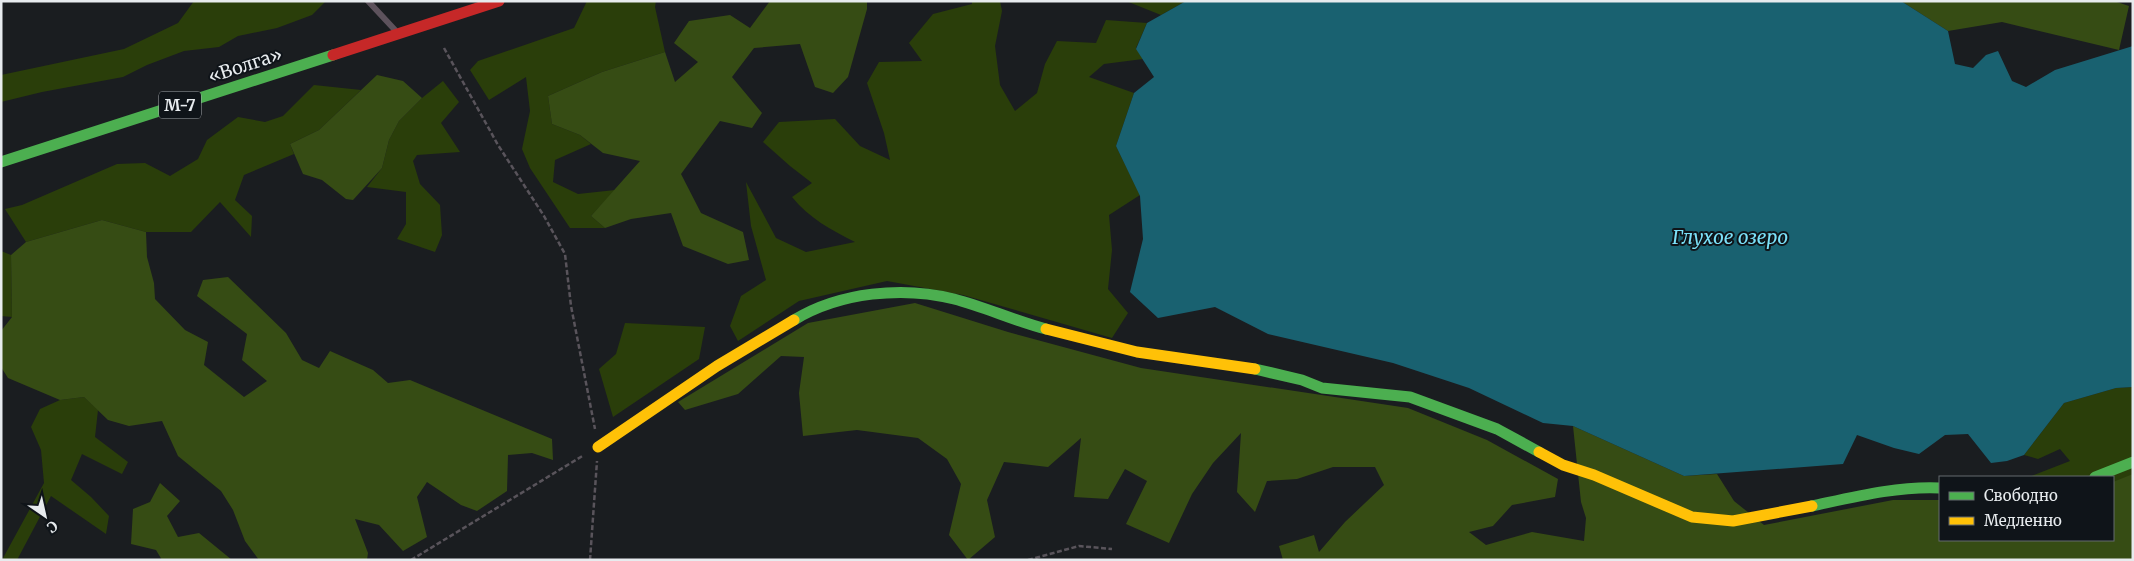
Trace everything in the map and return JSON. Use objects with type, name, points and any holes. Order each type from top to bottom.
[{"type":"main road","name":"«Волга»","points":[[1,162],[499,1]]},
{"type":"main road","points":[[598,447],[717,366],[808,311],[842,300],[875,294],[906,292],[954,299],[1023,323],[1137,352],[1251,368],[1302,380],[1322,388],[1410,397],[1497,428],[1563,465],[1594,475],[1692,517],[1733,521],[1881,492],[1919,487],[1939,488]]},
{"type":"main road","points":[[2098,476],[2133,462]]},
{"type":"lane","points":[[368,1],[399,34]]},
{"type":"path","points":[[444,48],[498,145],[544,216],[565,254],[570,306],[598,447],[590,560]]},
{"type":"path","points":[[410,560],[598,447]]},
{"type":"path","points":[[1028,560],[1079,546],[1112,549]]},
{"type":"green space","points":[[194,1],[326,1],[312,15],[277,28],[238,36],[219,47],[184,51],[147,65],[123,77],[42,92],[1,102],[1,75],[124,49],[178,23]]},
{"type":"green space","points":[[587,1],[656,1],[655,7],[665,52],[602,72],[548,96],[552,124],[580,135],[591,144],[555,160],[553,182],[578,194],[615,190],[591,216],[605,228],[570,228],[530,168],[522,149],[530,111],[526,77],[489,100],[470,70],[478,61],[574,28]]},
{"type":"green space","points":[[770,1],[867,1],[867,9],[848,77],[833,93],[815,87],[800,44],[754,48],[732,77],[762,113],[752,128],[720,121],[681,174],[701,213],[743,232],[749,260],[728,264],[683,246],[671,213],[631,219],[605,228],[591,216],[640,161],[603,153],[580,135],[552,124],[548,96],[602,72],[665,52],[675,82],[698,62],[674,43],[689,21],[730,15],[750,28]]},
{"type":"green space","points":[[972,1],[1000,1],[1002,11],[995,46],[1000,85],[1015,111],[1037,93],[1045,64],[1057,41],[1096,43],[1106,20],[1147,23],[1136,48],[1143,59],[1104,64],[1089,77],[1134,93],[1116,146],[1140,195],[1109,215],[1112,250],[1108,289],[1128,313],[1112,338],[963,295],[887,281],[799,301],[738,341],[730,326],[741,296],[766,280],[751,226],[746,182],[776,238],[806,252],[855,242],[821,223],[792,197],[812,183],[763,142],[779,122],[835,119],[860,146],[890,160],[884,133],[867,83],[879,62],[922,61],[909,43],[933,14],[972,4]]},
{"type":"green space","points":[[1126,1],[1186,1],[1161,15]]},
{"type":"green space","points":[[1901,1],[2114,1],[2129,6],[2119,50],[2002,22],[1948,31]]},
{"type":"green space","points":[[377,75],[403,81],[422,98],[399,121],[389,140],[382,168],[353,200],[346,199],[322,180],[303,174],[290,144],[319,130]]},
{"type":"green space","points":[[443,81],[459,102],[441,123],[460,152],[417,155],[413,161],[420,184],[440,205],[442,235],[435,252],[397,239],[406,224],[406,192],[367,187],[382,168],[389,140],[399,121],[422,98]]},
{"type":"green space","points":[[314,85],[361,90],[319,130],[290,144],[294,154],[244,175],[235,200],[252,216],[251,237],[220,202],[191,232],[146,232],[102,220],[26,242],[5,209],[22,205],[117,164],[145,163],[170,176],[198,159],[207,140],[238,117],[265,122],[283,116]]},
{"type":"green space","points":[[102,220],[146,232],[147,257],[154,283],[155,299],[185,330],[208,342],[204,365],[244,397],[267,381],[242,360],[247,334],[197,296],[203,280],[228,277],[286,333],[302,360],[319,368],[330,351],[373,370],[388,383],[410,380],[552,439],[553,460],[532,453],[508,455],[507,491],[477,511],[461,505],[427,482],[417,497],[427,537],[403,551],[379,525],[355,519],[368,553],[367,560],[259,560],[245,541],[233,510],[221,491],[178,456],[162,421],[129,426],[108,420],[84,397],[60,400],[8,378],[1,367],[1,331],[12,317],[11,255],[26,242]]},
{"type":"green space","points":[[1,251],[11,255],[12,317],[1,316]]},
{"type":"green space","points":[[915,303],[1008,332],[1141,368],[1408,408],[1487,440],[1558,479],[1555,497],[1512,505],[1493,526],[1469,532],[1486,545],[1532,532],[1584,541],[1586,518],[1581,502],[1573,426],[1684,476],[1717,474],[1734,501],[1764,525],[1893,500],[1939,500],[1939,541],[2114,541],[2114,482],[2133,474],[2133,560],[1283,560],[1279,546],[1314,535],[1319,552],[1345,522],[1384,485],[1375,467],[1333,467],[1297,479],[1267,481],[1255,512],[1237,492],[1241,433],[1213,463],[1192,494],[1169,543],[1126,524],[1147,481],[1125,469],[1108,499],[1074,497],[1081,438],[1048,467],[1004,462],[987,500],[995,537],[968,560],[949,535],[961,484],[947,459],[918,438],[857,430],[803,436],[799,393],[804,357],[781,356],[738,394],[685,410],[678,402],[808,323]]},
{"type":"green space","points":[[625,323],[705,327],[699,359],[613,417],[599,369],[616,354]]},
{"type":"green space","points":[[2133,387],[2133,560],[2019,560],[2114,541],[2114,476],[2032,476],[2070,461],[2060,449],[2038,459],[2024,455],[2064,403],[2116,388]]},
{"type":"green space","points":[[84,397],[98,410],[95,437],[128,462],[122,474],[82,454],[71,480],[109,516],[106,534],[51,496],[17,560],[2,560],[44,483],[41,450],[31,427],[40,409],[60,400]]},
{"type":"green space","points":[[160,483],[180,501],[167,516],[178,537],[199,533],[232,560],[162,560],[156,550],[131,544],[133,509],[150,502]]},
{"type":"water","name":"Глухое озеро","points":[[1186,1],[1901,1],[1948,31],[1955,64],[1973,68],[1986,55],[1998,51],[2012,81],[2026,87],[2055,70],[2133,46],[2133,387],[2116,388],[2064,403],[2024,455],[2007,461],[1991,463],[1968,434],[1945,435],[1919,454],[1894,448],[1857,435],[1843,464],[1684,476],[1573,426],[1543,423],[1469,388],[1393,363],[1268,334],[1215,307],[1158,318],[1130,292],[1143,239],[1140,196],[1116,146],[1134,93],[1154,77],[1136,49],[1147,23]]},
{"type":"traffic: fast","points":[[1,162],[333,55]]},
{"type":"traffic: fast","points":[[794,320],[831,303],[851,298],[872,294],[914,293],[954,299],[1046,329]]},
{"type":"traffic: fast","points":[[1255,369],[1302,380],[1322,388],[1410,397],[1497,429],[1539,452]]},
{"type":"traffic: fast","points":[[2098,476],[2133,462]]},
{"type":"traffic: fast","points":[[1812,506],[1892,490],[1939,488]]},
{"type":"traffic: slow","points":[[598,447],[717,366],[794,320]]},
{"type":"traffic: slow","points":[[1046,329],[1137,352],[1255,369]]},
{"type":"traffic: slow","points":[[1539,452],[1563,465],[1594,475],[1692,517],[1733,521],[1812,506]]},
{"type":"traffic: jam","points":[[333,55],[499,1]]}]
